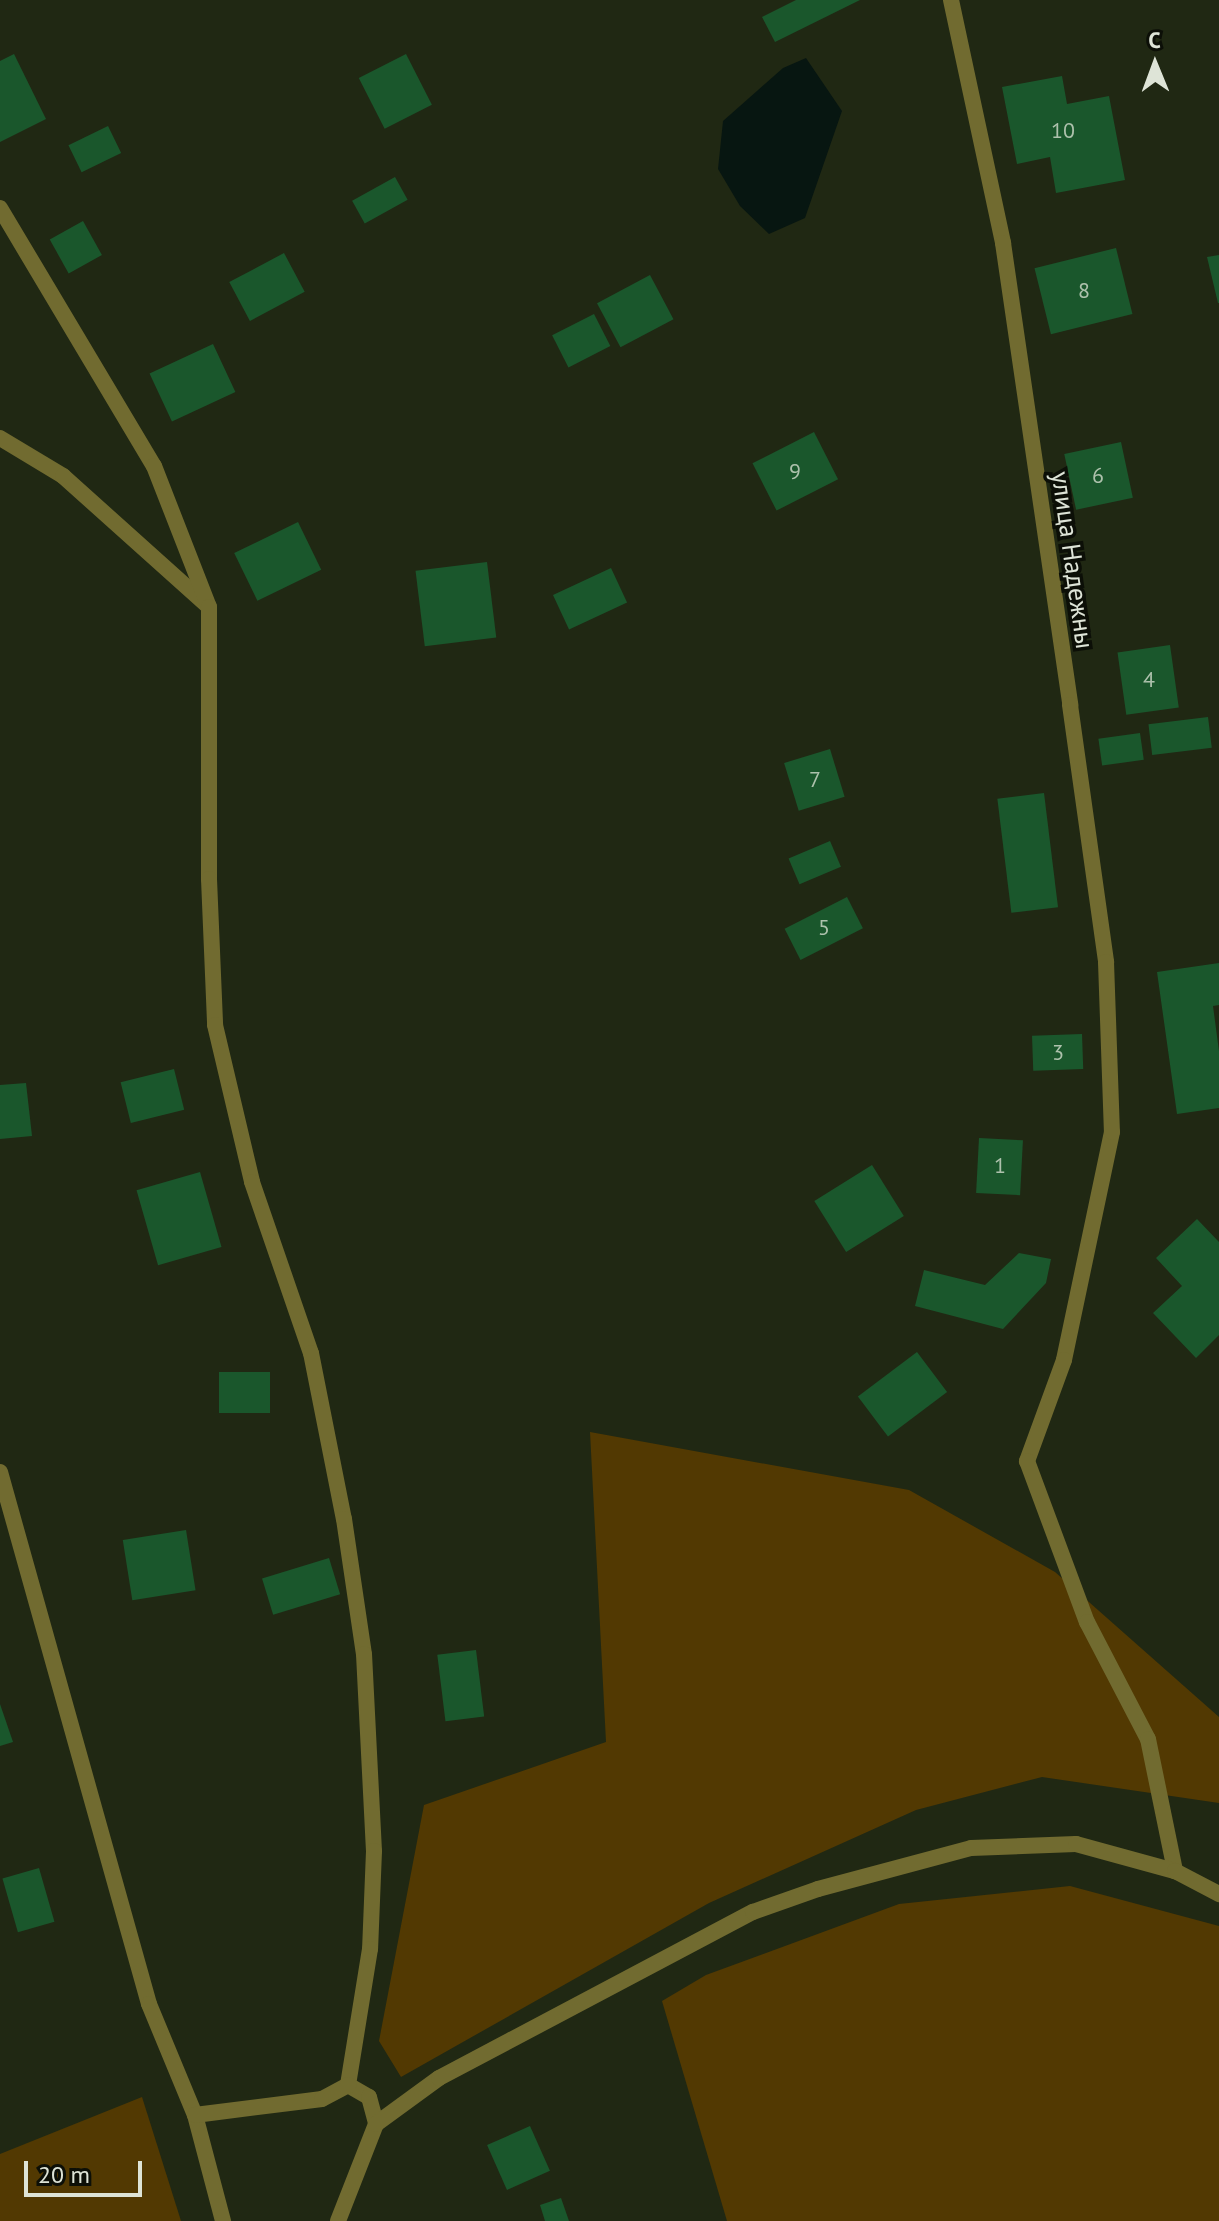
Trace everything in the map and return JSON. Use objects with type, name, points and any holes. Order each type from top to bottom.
[{"type":"street","name":"улица Надежны","points":[[951,0],[1003,243],[1106,962],[1112,1132],[1064,1360],[1027,1461],[1087,1622],[1148,1739],[1175,1871]]},
{"type":"street","points":[[0,208],[154,466],[209,607],[209,879],[215,1025],[252,1182],[311,1353],[344,1519],[364,1654],[374,1851],[370,1949],[348,2085]]},
{"type":"street","points":[[0,438],[63,476],[209,607]]},
{"type":"street","points":[[0,1472],[149,2004],[195,2115],[223,2221]]},
{"type":"street","points":[[338,2221],[376,2124],[439,2078],[753,1912],[818,1889],[971,1848],[1076,1844],[1175,1871],[1219,1894]]},
{"type":"street","points":[[195,2115],[322,2099],[348,2085]]},
{"type":"street","points":[[348,2085],[369,2097],[376,2124]]},
{"type":"shaded area","points":[[806,58],[842,111],[805,218],[769,234],[740,206],[718,169],[723,121],[783,68]]},
{"type":"shaded area","points":[[590,1432],[909,1490],[1055,1572],[1219,1717],[1219,1803],[1042,1777],[916,1810],[709,1903],[401,2077],[379,2041],[424,1805],[606,1742]]},
{"type":"shaded area","points":[[1070,1886],[1219,1926],[1219,2221],[727,2221],[662,2001],[706,1975],[899,1904]]},
{"type":"shaded area","points":[[142,2097],[181,2221],[0,2221],[0,2154]]},
{"type":"building","points":[[796,0],[860,0],[775,42],[762,17]]},
{"type":"building","points":[[14,54],[46,119],[0,142],[0,61]]},
{"type":"building","points":[[406,54],[432,105],[385,129],[359,78]]},
{"type":"building","points":[[1062,76],[1067,104],[1109,96],[1125,180],[1056,193],[1050,157],[1017,164],[1002,87]]},
{"type":"building","points":[[108,126],[121,153],[82,172],[68,145]]},
{"type":"building","points":[[395,177],[408,200],[365,223],[352,201]]},
{"type":"building","points":[[83,221],[102,255],[69,274],[50,239]]},
{"type":"building","points":[[1116,248],[1132,314],[1051,334],[1034,268]]},
{"type":"building","points":[[284,253],[305,292],[250,321],[229,282]]},
{"type":"building","points":[[1219,255],[1219,303],[1218,303],[1207,257]]},
{"type":"building","points":[[650,275],[673,319],[620,347],[597,303]]},
{"type":"building","points":[[594,314],[610,346],[568,367],[552,335]]},
{"type":"building","points":[[213,344],[235,392],[172,422],[150,374]]},
{"type":"building","points":[[814,432],[838,479],[777,511],[753,463]]},
{"type":"building","points":[[1121,442],[1133,498],[1076,510],[1064,454]]},
{"type":"building","points":[[298,522],[321,570],[257,601],[234,553]]},
{"type":"building","points":[[487,562],[496,637],[425,646],[416,571]]},
{"type":"building","points":[[611,568],[627,602],[569,629],[553,595]]},
{"type":"building","points":[[1170,645],[1179,707],[1126,715],[1118,652]]},
{"type":"building","points":[[1208,717],[1212,748],[1152,755],[1148,724]]},
{"type":"building","points":[[1140,733],[1144,760],[1102,766],[1098,739]]},
{"type":"building","points":[[830,749],[845,797],[799,811],[784,763]]},
{"type":"building","points":[[1044,793],[1058,907],[1011,913],[997,799]]},
{"type":"building","points":[[830,841],[841,867],[800,884],[789,859]]},
{"type":"building","points":[[847,897],[863,928],[801,960],[785,929]]},
{"type":"building","points":[[1219,963],[1219,1005],[1213,1006],[1219,1051],[1219,1108],[1177,1114],[1157,972]]},
{"type":"building","points":[[1082,1034],[1083,1069],[1033,1071],[1032,1036]]},
{"type":"building","points":[[174,1069],[184,1110],[131,1123],[121,1082]]},
{"type":"building","points":[[26,1083],[32,1136],[0,1139],[0,1085]]},
{"type":"building","points":[[979,1138],[1023,1140],[1020,1195],[976,1193]]},
{"type":"building","points":[[872,1165],[904,1216],[846,1252],[814,1201]]},
{"type":"building","points":[[200,1172],[221,1247],[158,1265],[137,1190]]},
{"type":"building","points":[[1197,1219],[1219,1242],[1219,1335],[1196,1358],[1153,1313],[1182,1286],[1156,1258]]},
{"type":"building","points":[[1019,1253],[1051,1259],[1046,1283],[1003,1329],[915,1306],[924,1270],[985,1285]]},
{"type":"building","points":[[917,1352],[947,1392],[888,1436],[858,1397]]},
{"type":"building","points":[[219,1372],[270,1372],[270,1413],[219,1413]]},
{"type":"building","points":[[186,1530],[196,1590],[132,1600],[123,1540]]},
{"type":"building","points":[[329,1558],[340,1594],[273,1615],[262,1578]]},
{"type":"building","points":[[476,1650],[484,1717],[445,1721],[437,1655]]},
{"type":"building","points":[[0,1704],[13,1742],[0,1746]]},
{"type":"building","points":[[39,1868],[54,1922],[18,1932],[2,1878]]},
{"type":"building","points":[[530,2126],[550,2171],[507,2190],[487,2145]]},
{"type":"building","points":[[561,2198],[569,2221],[545,2221],[540,2205]]}]
